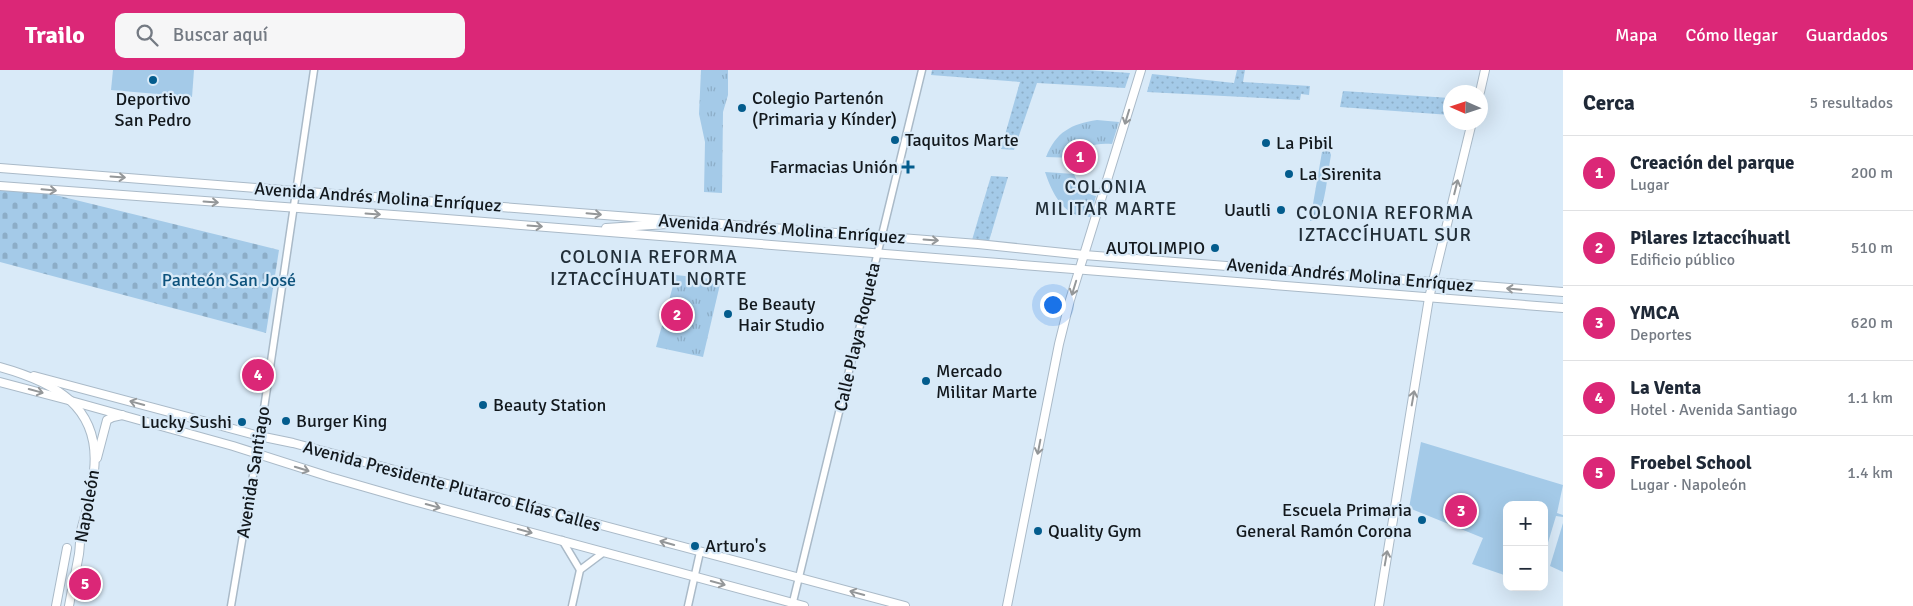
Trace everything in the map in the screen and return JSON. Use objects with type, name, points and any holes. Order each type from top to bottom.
[{"type":"main road","points":[[1007,606],[1059,344],[1084,255],[1142,70]]},
{"type":"main road","points":[[1482,85],[1485,70]]},
{"type":"main road","points":[[1379,606],[1432,282],[1470,130]]},
{"type":"main road","name":"Avenida Andrés Molina Enríquez","points":[[0,168],[978,244],[1084,255],[1563,292]]},
{"type":"main road","name":"Avenida Andrés Molina Enríquez","points":[[0,186],[1563,308]]},
{"type":"main road","points":[[579,230],[694,222]]},
{"type":"main road","name":"Avenida Presidente Plutarco Elías Calles","points":[[0,367],[904,606]]},
{"type":"main road","name":"Napoleón","points":[[28,375],[52,386],[71,401],[84,419],[92,438],[94,472],[68,606]]},
{"type":"main road","name":"Avenida Presidente Plutarco Elías Calles","points":[[0,382],[233,446],[410,500],[562,540],[792,605],[804,606]]},
{"type":"main road","points":[[94,472],[107,420],[122,415]]},
{"type":"main road","name":"Napoleón","points":[[56,606],[67,548]]},
{"type":"street","name":"Avenida Santiago","points":[[231,606],[259,436],[314,70]]},
{"type":"street","name":"Calle Playa Roqueta","points":[[792,605],[922,70]]},
{"type":"street","points":[[562,540],[580,570]]},
{"type":"street","points":[[572,606],[580,570],[604,552]]},
{"type":"street","points":[[688,606],[700,552]]},
{"type":"green space","name":"Deportivo San Pedro","points":[[113,70],[194,70],[192,97],[111,90]]},
{"type":"green space","points":[[701,70],[728,70],[728,95],[723,112],[722,193],[704,192],[705,142],[699,114]]},
{"type":"green space","points":[[932,70],[1087,70],[1130,73],[1125,88],[1037,83],[1014,150],[1001,149],[1020,82],[931,75]]},
{"type":"green space","points":[[1237,70],[1245,70],[1243,82],[1310,86],[1309,95],[1301,94],[1300,100],[1147,92],[1152,74],[1234,83]]},
{"type":"green space","points":[[1343,91],[1443,98],[1443,114],[1340,107]]},
{"type":"green space","points":[[1097,120],[1119,122],[1112,144],[1091,146],[1083,150],[1076,158],[1046,157],[1060,135],[1079,124]]},
{"type":"green space","points":[[1322,152],[1330,152],[1331,155],[1324,198],[1316,221],[1310,221]]},
{"type":"green space","points":[[1045,172],[1074,174],[1081,191],[1096,196],[1090,217],[1076,215],[1063,206],[1052,190]]},
{"type":"green space","points":[[991,176],[1008,177],[989,241],[972,240]]},
{"type":"green space","name":"Panteón San José","points":[[0,188],[43,192],[279,250],[266,333],[0,262]]},
{"type":"green space","points":[[676,275],[721,280],[703,357],[656,347]]},
{"type":"green space","points":[[1421,442],[1563,485],[1557,513],[1563,515],[1563,517],[1556,516],[1548,543],[1548,501],[1503,501],[1503,575],[1472,564],[1483,538],[1409,508]]},
{"type":"green space","points":[[1563,523],[1563,572],[1550,566]]},
{"type":"place","name":"Deportivo San Pedro","points":[[153,80]]},
{"type":"place","name":"Colegio Partenón (Primaria y Kínder)","points":[[742,108]]},
{"type":"place","name":"Taquitos Marte","points":[[895,140]]},
{"type":"place","name":"La Pibil","points":[[1266,143]]},
{"type":"place","name":"Creación del parque","points":[[1080,157]]},
{"type":"place","name":"Farmacias Unión","points":[[908,167]]},
{"type":"place","name":"La Sirenita","points":[[1289,174]]},
{"type":"place","name":"Uautli","points":[[1281,210]]},
{"type":"place","name":"AUTOLIMPIO","points":[[1215,248]]},
{"type":"place","name":"Be Beauty Hair Studio","points":[[728,314]]},
{"type":"place","name":"Pilares Iztaccíhuatl","points":[[677,315]]},
{"type":"place","name":"La Venta","points":[[258,375]]},
{"type":"place","name":"Mercado Militar Marte","points":[[926,381]]},
{"type":"place","name":"Beauty Station","points":[[483,405]]},
{"type":"place","name":"Burger King","points":[[286,421]]},
{"type":"place","name":"Lucky Sushi","points":[[242,422]]},
{"type":"place","name":"YMCA","points":[[1461,511]]},
{"type":"place","name":"Escuela Primaria General Ramón Corona","points":[[1422,520]]},
{"type":"place","name":"Quality Gym","points":[[1038,531]]},
{"type":"place","name":"Arturo's","points":[[695,546]]},
{"type":"place","name":"Froebel School","points":[[85,584]]},
{"type":"district","name":"COLONIA MILITAR MARTE","points":[[1106,198]]},
{"type":"district","name":"COLONIA REFORMA IZTACCÍHUATL SUR","points":[[1385,224]]},
{"type":"district","name":"COLONIA REFORMA IZTACCÍHUATL NORTE","points":[[649,268]]}]
